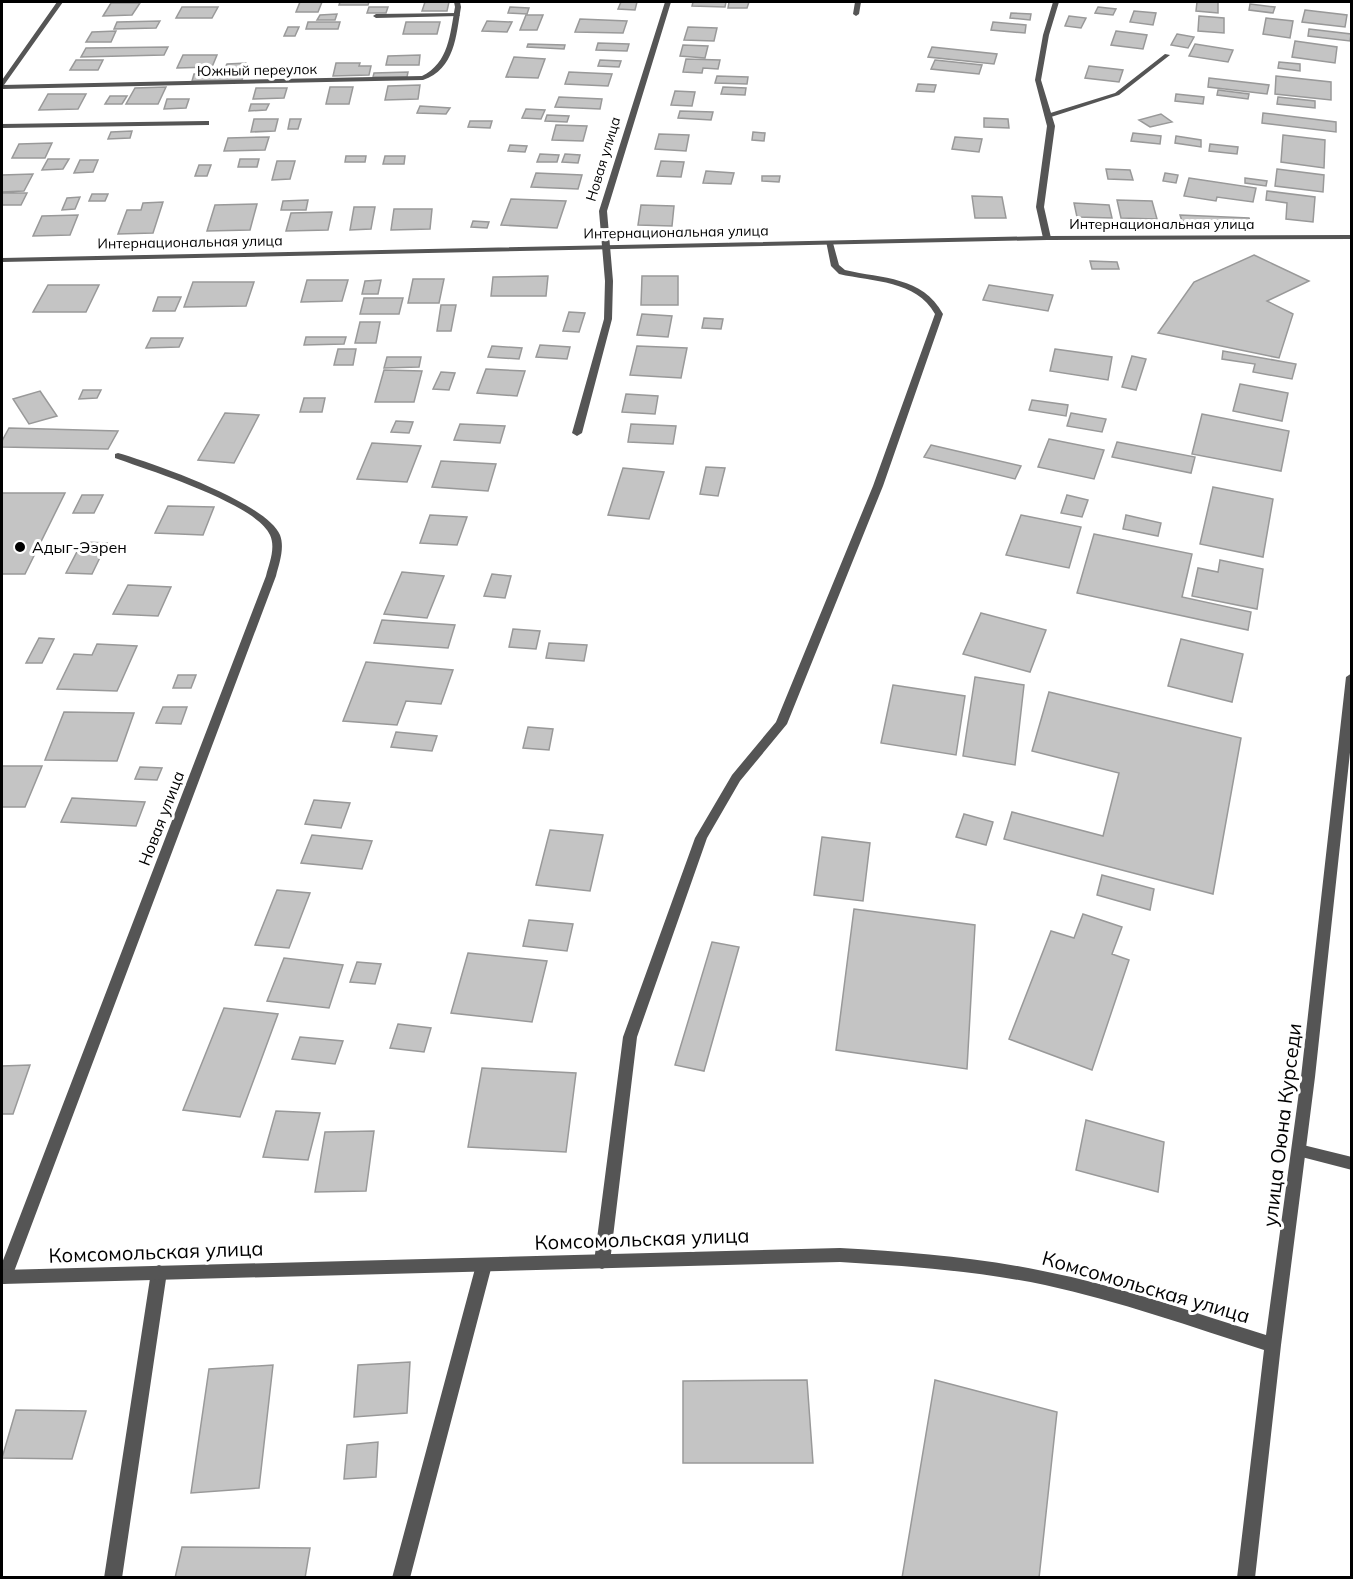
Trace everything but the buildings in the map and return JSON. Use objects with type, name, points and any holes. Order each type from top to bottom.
[{"type":"street","points":[[2,86],[60,2]]},
{"type":"street","name":"Южный переулок","points":[[2,86],[423,78],[437,71],[450,52],[457,15],[457,2]]},
{"type":"street","name":"Новая улица","points":[[577,434],[608,319],[608,247],[603,211],[668,2]]},
{"type":"street","points":[[856,14],[858,2]]},
{"type":"street","points":[[1047,238],[1040,207],[1051,126],[1038,80],[1046,35],[1056,2]]},
{"type":"street","points":[[376,16],[457,15]]},
{"type":"street","points":[[1048,115],[1117,94],[1167,55]]},
{"type":"street","points":[[2,126],[206,123]]},
{"type":"street","name":"Интернациональная улица","points":[[2,260],[1047,238],[1352,237]]},
{"type":"street","points":[[602,1262],[630,1037],[701,838],[736,778],[781,724],[878,486],[939,314],[935,303],[922,292],[902,285],[842,272],[836,266],[829,243]]},
{"type":"street","name":"Новая улица","points":[[3,1277],[271,576],[277,554],[275,534],[263,519],[244,506],[118,456]]},
{"type":"street","name":"улица Оюна Курседи","points":[[1246,1578],[1273,1345],[1299,1150],[1352,677]]},
{"type":"street","points":[[1299,1150],[1352,1164]]},
{"type":"street","name":"Комсомольская улица","points":[[3,1277],[840,1255],[976,1267],[1045,1278],[1273,1345]]},
{"type":"street","points":[[401,1578],[484,1265]]},
{"type":"street","points":[[113,1578],[159,1272]]},
{"type":"place","name":"Адыг-Ээрен","points":[[20,547]]}]
